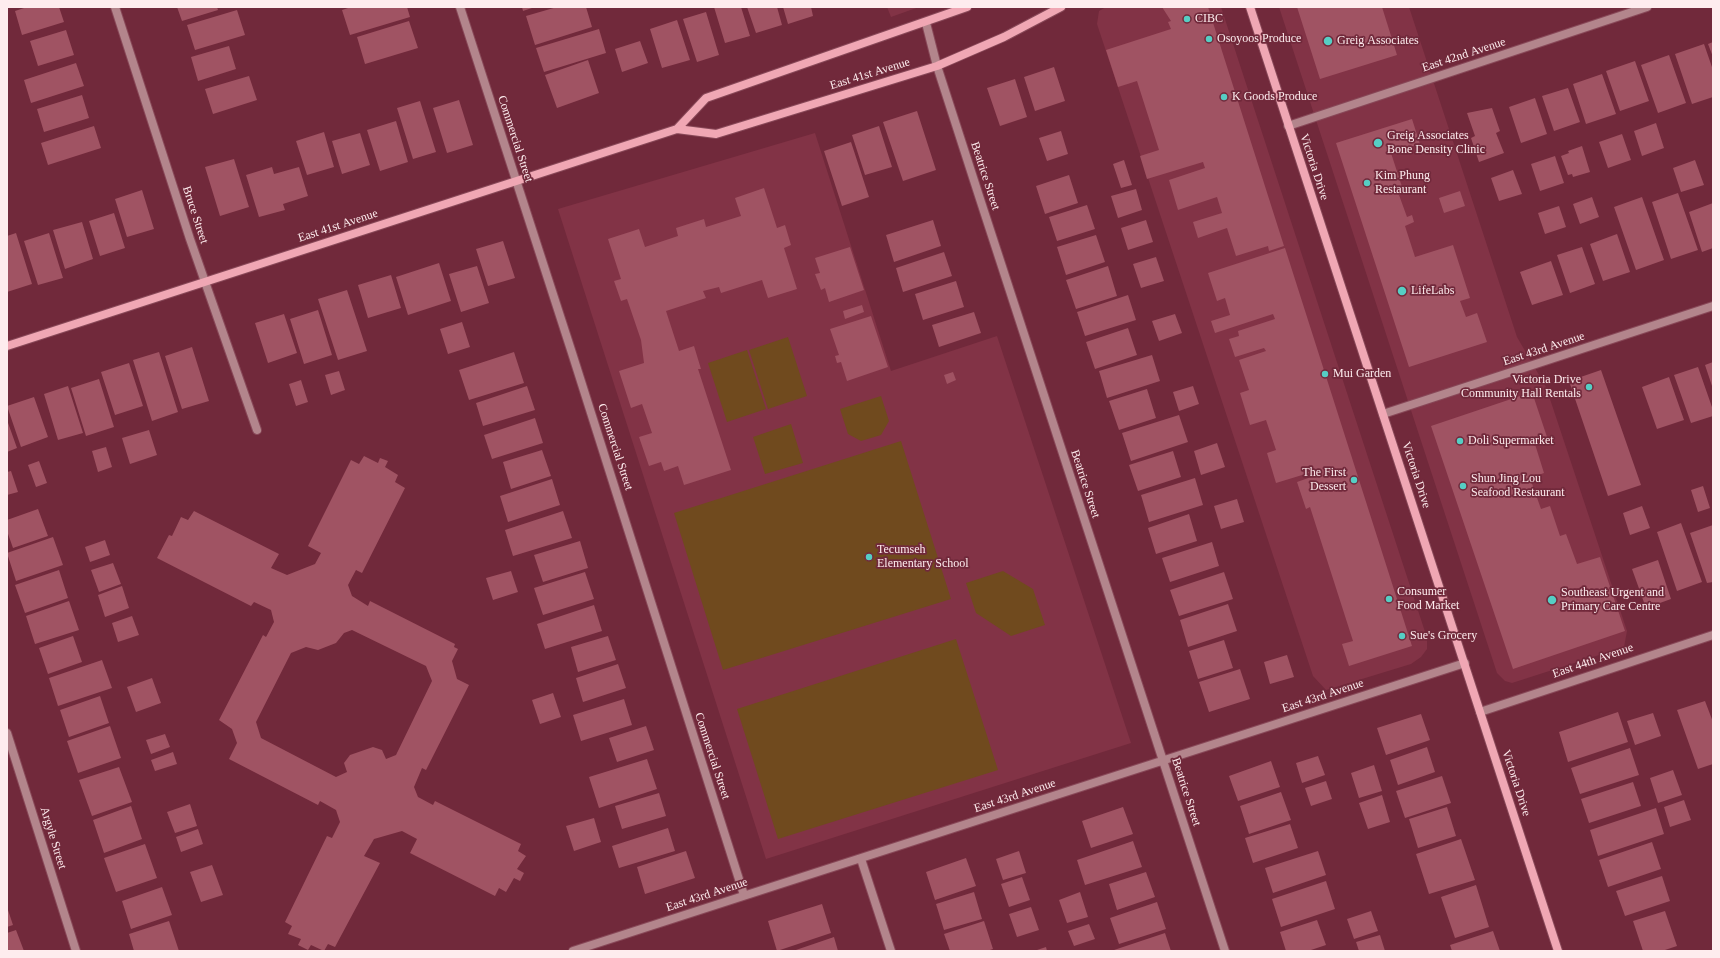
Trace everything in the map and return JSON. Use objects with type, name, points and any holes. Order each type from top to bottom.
[{"type":"main road","name":"East 41st Avenue","points":[[677,129],[706,98],[967,7]]},
{"type":"main road","name":"East 41st Avenue","points":[[7,346],[677,129],[716,134],[937,66],[1004,37],[1061,7]]},
{"type":"main road","name":"Victoria Drive","points":[[1250,7],[1558,951]]},
{"type":"street","name":"Bruce Street","points":[[116,7],[206,282],[258,430]]},
{"type":"street","name":"Commercial Street","points":[[460,7],[744,895]]},
{"type":"street","name":"East 42nd Avenue","points":[[1288,126],[1648,7]]},
{"type":"street","name":"Beatrice Street","points":[[926,22],[937,66],[1225,951]]},
{"type":"street","name":"East 43rd Avenue","points":[[1383,414],[1713,306]]},
{"type":"street","name":"East 44th Avenue","points":[[1480,712],[1713,634]]},
{"type":"street","name":"East 43rd Avenue","points":[[573,951],[1465,663]]},
{"type":"street","name":"Argyle Street","points":[[7,733],[76,951]]},
{"type":"street","points":[[861,859],[891,951]]},
{"type":"shaded area","points":[[887,7],[919,7],[891,17]]},
{"type":"shaded area","points":[[1106,7],[1221,7],[1427,638],[1427,649],[1421,657],[1411,664],[1326,690],[1313,676],[1097,24],[1099,11]]},
{"type":"shaded area","points":[[1279,7],[1409,7],[1517,337],[1546,387],[1627,631],[1624,647],[1512,683],[1505,681],[1497,673]]},
{"type":"shaded area","name":"Tecumseh Elementary School","points":[[815,133],[891,371],[997,336],[1131,743],[766,859],[558,209]]},
{"type":"shaded area","points":[[788,337],[807,396],[768,409],[749,350]]},
{"type":"shaded area","points":[[747,350],[766,409],[727,422],[708,363]]},
{"type":"shaded area","points":[[881,396],[889,421],[881,435],[861,441],[848,434],[840,409]]},
{"type":"shaded area","points":[[791,424],[803,463],[765,474],[753,437]]},
{"type":"shaded area","points":[[901,441],[951,599],[723,670],[674,513]]},
{"type":"shaded area","points":[[1003,571],[1033,589],[1045,625],[1011,636],[976,613],[966,583]]},
{"type":"shaded area","points":[[956,639],[998,770],[778,839],[737,709]]},
{"type":"building","points":[[27,7],[59,7],[64,22],[22,35],[15,11]]},
{"type":"building","points":[[177,7],[217,7],[218,10],[182,21]]},
{"type":"building","points":[[351,7],[407,7],[410,17],[350,35],[342,10]]},
{"type":"building","points":[[522,7],[535,7],[523,11]]},
{"type":"building","points":[[557,7],[586,7],[592,27],[535,45],[526,16]]},
{"type":"building","points":[[714,7],[741,7],[750,36],[725,43]]},
{"type":"building","points":[[747,7],[777,7],[782,25],[756,33]]},
{"type":"building","points":[[783,7],[811,7],[813,16],[788,24]]},
{"type":"building","points":[[1162,7],[1208,7],[1284,246],[1269,251],[1268,246],[1236,256],[1227,228],[1198,238],[1193,222],[1222,213],[1217,197],[1178,210],[1169,180],[1205,168],[1203,162],[1147,179],[1140,156],[1159,150],[1137,81],[1118,87],[1106,50],[1171,29],[1168,22],[1171,21]]},
{"type":"building","points":[[1297,7],[1382,7],[1397,55],[1320,79]]},
{"type":"building","points":[[237,10],[245,35],[195,50],[187,25]]},
{"type":"building","points":[[706,12],[719,55],[697,62],[683,19]]},
{"type":"building","points":[[677,20],[690,60],[662,68],[650,29]]},
{"type":"building","points":[[409,21],[418,48],[365,64],[357,37]]},
{"type":"building","points":[[599,29],[606,53],[544,72],[536,48]]},
{"type":"building","points":[[66,30],[74,55],[38,66],[30,41]]},
{"type":"building","points":[[640,41],[648,63],[622,72],[615,49]]},
{"type":"building","points":[[1713,42],[1713,57],[1708,44]]},
{"type":"building","points":[[1704,44],[1713,70],[1713,97],[1692,104],[1675,54]]},
{"type":"building","points":[[229,46],[236,69],[198,81],[191,57]]},
{"type":"building","points":[[1669,55],[1686,103],[1658,113],[1641,65]]},
{"type":"building","points":[[588,60],[599,93],[557,108],[545,75]]},
{"type":"building","points":[[1635,61],[1649,101],[1620,111],[1606,71]]},
{"type":"building","points":[[76,63],[84,86],[31,103],[24,80]]},
{"type":"building","points":[[1054,67],[1065,101],[1035,111],[1024,77]]},
{"type":"building","points":[[1602,74],[1616,114],[1586,124],[1573,84]]},
{"type":"building","points":[[249,76],[257,100],[213,114],[205,89]]},
{"type":"building","points":[[1015,79],[1027,117],[1000,126],[987,88]]},
{"type":"building","points":[[1568,88],[1580,122],[1554,131],[1542,96]]},
{"type":"building","points":[[82,95],[89,118],[44,132],[37,109]]},
{"type":"building","points":[[1535,98],[1547,134],[1521,143],[1509,107]]},
{"type":"building","points":[[459,100],[473,145],[447,153],[433,108]]},
{"type":"building","points":[[420,101],[436,152],[413,159],[397,108]]},
{"type":"building","points":[[1492,108],[1500,131],[1496,133],[1504,153],[1479,162],[1471,138],[1475,136],[1467,113]]},
{"type":"building","points":[[917,111],[936,170],[903,181],[883,122]]},
{"type":"building","points":[[1412,119],[1420,144],[1391,153],[1404,193],[1399,195],[1407,217],[1412,215],[1414,222],[1405,226],[1415,257],[1453,245],[1470,298],[1460,301],[1466,317],[1477,313],[1487,342],[1409,367],[1336,143]]},
{"type":"building","points":[[396,121],[408,162],[380,171],[367,130]]},
{"type":"building","points":[[1656,123],[1664,148],[1642,156],[1634,131]]},
{"type":"building","points":[[94,126],[101,148],[48,165],[41,143]]},
{"type":"building","points":[[879,126],[892,167],[865,175],[852,135]]},
{"type":"building","points":[[1061,131],[1068,154],[1047,161],[1039,138]]},
{"type":"building","points":[[324,132],[334,167],[307,175],[296,141]]},
{"type":"building","points":[[360,133],[370,165],[342,174],[332,141]]},
{"type":"building","points":[[1622,134],[1631,160],[1608,168],[1599,142]]},
{"type":"building","points":[[851,142],[869,197],[842,206],[824,151]]},
{"type":"building","points":[[1582,146],[1590,172],[1573,177],[1572,174],[1568,175],[1561,156],[1569,153],[1568,151]]},
{"type":"building","points":[[1555,156],[1564,183],[1540,191],[1531,164]]},
{"type":"building","points":[[234,159],[249,207],[220,216],[205,167]]},
{"type":"building","points":[[1124,160],[1132,185],[1121,188],[1113,164]]},
{"type":"building","points":[[1695,160],[1704,185],[1681,192],[1673,168]]},
{"type":"building","points":[[272,167],[274,174],[299,167],[308,196],[283,204],[285,210],[259,217],[246,175]]},
{"type":"building","points":[[1513,170],[1522,194],[1499,201],[1491,178]]},
{"type":"building","points":[[1069,175],[1078,203],[1045,214],[1036,186]]},
{"type":"building","points":[[764,188],[777,228],[785,225],[791,245],[784,248],[797,289],[768,298],[762,280],[721,293],[719,287],[703,291],[706,298],[666,311],[679,351],[694,346],[701,369],[698,369],[731,470],[684,485],[678,466],[664,471],[661,462],[649,466],[639,437],[652,433],[642,404],[631,408],[619,371],[644,363],[641,340],[627,299],[621,301],[614,281],[621,279],[608,239],[639,229],[645,247],[678,236],[676,228],[704,219],[706,227],[741,216],[735,198]]},
{"type":"building","points":[[1136,189],[1142,210],[1118,218],[1111,196]]},
{"type":"building","points":[[142,190],[154,229],[127,237],[115,199]]},
{"type":"building","points":[[1460,191],[1465,206],[1444,213],[1439,198]]},
{"type":"building","points":[[1678,193],[1698,250],[1671,259],[1652,202]]},
{"type":"building","points":[[1592,197],[1599,217],[1580,224],[1573,204]]},
{"type":"building","points":[[1642,197],[1664,260],[1636,270],[1614,207]]},
{"type":"building","points":[[1713,203],[1713,248],[1702,252],[1689,212]]},
{"type":"building","points":[[1087,205],[1095,229],[1057,241],[1049,217]]},
{"type":"building","points":[[1559,206],[1566,227],[1545,234],[1538,213]]},
{"type":"building","points":[[114,213],[125,248],[100,256],[89,221]]},
{"type":"building","points":[[933,220],[941,246],[894,262],[886,235]]},
{"type":"building","points":[[1146,220],[1153,242],[1128,250],[1121,228]]},
{"type":"building","points":[[82,222],[93,259],[65,269],[53,230]]},
{"type":"building","points":[[16,233],[32,284],[7,292],[7,236]]},
{"type":"building","points":[[49,233],[63,278],[38,285],[24,241]]},
{"type":"building","points":[[1617,234],[1630,272],[1603,281],[1590,244]]},
{"type":"building","points":[[1096,235],[1105,262],[1066,275],[1057,247]]},
{"type":"building","points":[[503,241],[515,278],[488,286],[476,249]]},
{"type":"building","points":[[850,247],[864,290],[829,302],[825,288],[821,290],[815,274],[820,273],[815,258]]},
{"type":"building","points":[[1582,247],[1595,284],[1570,293],[1557,255]]},
{"type":"building","points":[[1285,248],[1412,646],[1349,666],[1342,644],[1353,641],[1310,507],[1306,509],[1297,482],[1314,476],[1312,472],[1276,483],[1267,453],[1276,450],[1266,420],[1250,425],[1240,393],[1249,390],[1239,360],[1266,351],[1264,348],[1235,357],[1229,339],[1239,336],[1238,331],[1275,319],[1273,314],[1215,333],[1211,321],[1230,315],[1225,298],[1217,301],[1208,273]]},
{"type":"building","points":[[944,252],[952,276],[903,292],[896,268]]},
{"type":"building","points":[[1156,257],[1164,281],[1141,288],[1133,264]]},
{"type":"building","points":[[1551,261],[1563,295],[1532,305],[1520,272]]},
{"type":"building","points":[[439,263],[451,301],[408,315],[396,277]]},
{"type":"building","points":[[477,266],[489,303],[461,312],[449,274]]},
{"type":"building","points":[[1108,266],[1117,296],[1076,309],[1066,280]]},
{"type":"building","points":[[391,275],[401,308],[368,318],[358,285]]},
{"type":"building","points":[[956,281],[964,307],[923,320],[915,294]]},
{"type":"building","points":[[347,290],[367,351],[338,360],[318,299]]},
{"type":"building","points":[[1128,295],[1136,320],[1085,336],[1077,312]]},
{"type":"building","points":[[862,305],[864,312],[845,319],[843,311]]},
{"type":"building","points":[[318,310],[332,355],[304,364],[290,319]]},
{"type":"building","points":[[974,312],[981,333],[939,347],[932,325]]},
{"type":"building","points":[[284,314],[297,353],[268,363],[255,323]]},
{"type":"building","points":[[1175,314],[1182,333],[1159,341],[1152,321]]},
{"type":"building","points":[[871,316],[888,367],[847,381],[841,362],[837,363],[835,356],[839,355],[830,329]]},
{"type":"building","points":[[462,322],[470,347],[448,354],[440,329]]},
{"type":"building","points":[[1128,328],[1137,355],[1095,369],[1086,342]]},
{"type":"building","points":[[192,347],[209,401],[182,409],[165,356]]},
{"type":"building","points":[[159,352],[178,412],[152,421],[133,360]]},
{"type":"building","points":[[514,352],[524,383],[469,400],[459,370]]},
{"type":"building","points":[[1152,355],[1160,381],[1107,398],[1099,371]]},
{"type":"building","points":[[1713,362],[1713,389],[1705,365]]},
{"type":"building","points":[[129,363],[143,406],[115,415],[101,372]]},
{"type":"building","points":[[1698,367],[1713,410],[1713,416],[1691,423],[1674,375]]},
{"type":"building","points":[[1601,370],[1641,485],[1608,496],[1569,381]]},
{"type":"building","points":[[339,371],[345,390],[331,395],[325,375]]},
{"type":"building","points":[[953,372],[956,380],[947,384],[944,375]]},
{"type":"building","points":[[1669,377],[1684,420],[1657,429],[1642,387]]},
{"type":"building","points":[[99,379],[114,427],[86,436],[71,388]]},
{"type":"building","points":[[301,380],[308,402],[296,406],[289,384]]},
{"type":"building","points":[[68,386],[83,433],[58,440],[44,394]]},
{"type":"building","points":[[527,386],[535,410],[483,426],[476,403]]},
{"type":"building","points":[[1193,386],[1199,404],[1179,411],[1173,392]]},
{"type":"building","points":[[1147,389],[1156,418],[1119,430],[1109,401]]},
{"type":"building","points":[[1532,392],[1547,437],[1534,441],[1544,473],[1530,478],[1541,509],[1550,506],[1560,536],[1566,534],[1577,564],[1600,557],[1625,631],[1513,669],[1431,426]]},
{"type":"building","points":[[34,397],[48,437],[21,447],[7,406]]},
{"type":"building","points":[[1179,415],[1188,442],[1131,461],[1122,433]]},
{"type":"building","points":[[535,418],[543,443],[492,459],[484,435]]},
{"type":"building","points":[[7,420],[17,448],[7,452]]},
{"type":"building","points":[[149,430],[157,455],[130,464],[122,438]]},
{"type":"building","points":[[1217,443],[1225,467],[1201,475],[1194,451]]},
{"type":"building","points":[[106,447],[112,467],[98,472],[92,451]]},
{"type":"building","points":[[542,450],[551,476],[511,489],[503,462]]},
{"type":"building","points":[[1173,451],[1181,477],[1138,491],[1129,465]]},
{"type":"building","points":[[364,456],[378,463],[380,458],[388,461],[385,467],[398,475],[395,482],[405,488],[362,573],[356,570],[348,585],[352,596],[368,606],[370,601],[455,644],[454,647],[458,649],[452,661],[457,679],[469,685],[426,770],[422,768],[414,787],[418,797],[433,805],[435,801],[521,844],[518,851],[526,856],[517,869],[524,873],[520,881],[514,878],[506,892],[499,888],[495,896],[410,853],[417,839],[402,831],[374,839],[364,856],[380,863],[335,947],[328,944],[324,951],[311,945],[308,950],[298,945],[301,939],[288,934],[292,926],[285,922],[327,836],[332,838],[340,822],[336,810],[320,801],[318,805],[229,759],[237,743],[232,729],[219,720],[263,635],[266,637],[274,622],[271,610],[254,602],[251,606],[157,558],[169,535],[172,536],[181,517],[188,520],[194,511],[279,554],[271,568],[287,575],[315,564],[321,553],[308,546],[351,460],[359,464]],"holes":[[[352,630],[426,666],[432,681],[396,755],[386,759],[382,750],[373,747],[350,755],[344,763],[347,772],[336,777],[261,738],[256,722],[291,653],[306,647],[318,650],[336,643],[344,633]]]},
{"type":"building","points":[[39,461],[47,483],[36,487],[28,465]]},
{"type":"building","points":[[11,471],[18,492],[7,495],[7,472]]},
{"type":"building","points":[[1195,478],[1203,505],[1149,522],[1141,495]]},
{"type":"building","points":[[552,479],[560,505],[508,522],[500,496]]},
{"type":"building","points":[[1703,486],[1710,508],[1698,512],[1691,490]]},
{"type":"building","points":[[1237,499],[1244,522],[1221,529],[1214,506]]},
{"type":"building","points":[[1642,506],[1650,528],[1630,535],[1623,513]]},
{"type":"building","points":[[38,509],[48,536],[13,548],[7,531],[7,520]]},
{"type":"building","points":[[563,511],[572,538],[513,556],[505,530]]},
{"type":"building","points":[[1189,514],[1197,541],[1156,554],[1148,528]]},
{"type":"building","points":[[1681,523],[1702,582],[1677,591],[1657,532]]},
{"type":"building","points":[[1713,525],[1713,582],[1707,583],[1690,533]]},
{"type":"building","points":[[53,537],[63,565],[16,581],[7,553]]},
{"type":"building","points":[[105,540],[110,555],[90,562],[85,547]]},
{"type":"building","points":[[580,541],[588,568],[543,582],[534,555]]},
{"type":"building","points":[[1212,542],[1219,566],[1170,582],[1162,558]]},
{"type":"building","points":[[1658,560],[1671,599],[1646,608],[1632,569]]},
{"type":"building","points":[[113,563],[121,584],[99,592],[91,570]]},
{"type":"building","points":[[59,570],[68,598],[25,613],[15,585]]},
{"type":"building","points":[[511,571],[518,592],[493,600],[486,578]]},
{"type":"building","points":[[585,572],[594,599],[543,615],[534,588]]},
{"type":"building","points":[[1224,572],[1233,599],[1179,616],[1170,590]]},
{"type":"building","points":[[122,586],[129,608],[105,617],[98,595]]},
{"type":"building","points":[[69,601],[79,630],[35,644],[26,616]]},
{"type":"building","points":[[1228,604],[1237,631],[1188,647],[1180,620]]},
{"type":"building","points":[[594,605],[602,631],[545,649],[537,624]]},
{"type":"building","points":[[132,616],[139,635],[118,642],[112,623]]},
{"type":"building","points":[[73,636],[82,662],[48,674],[39,648]]},
{"type":"building","points":[[608,636],[616,660],[578,672],[571,647]]},
{"type":"building","points":[[1224,640],[1233,668],[1198,679],[1189,651]]},
{"type":"building","points":[[1287,655],[1294,677],[1270,684],[1264,662]]},
{"type":"building","points":[[102,660],[112,688],[58,706],[49,678]]},
{"type":"building","points":[[618,664],[626,688],[583,702],[576,678]]},
{"type":"building","points":[[1240,669],[1250,699],[1209,712],[1199,682]]},
{"type":"building","points":[[152,678],[161,703],[136,712],[127,687]]},
{"type":"building","points":[[553,693],[561,717],[540,724],[532,700]]},
{"type":"building","points":[[100,696],[109,723],[69,737],[60,710]]},
{"type":"building","points":[[624,699],[632,725],[581,741],[573,715]]},
{"type":"building","points":[[1705,701],[1713,722],[1713,764],[1698,769],[1677,710]]},
{"type":"building","points":[[1618,712],[1628,742],[1568,762],[1559,732]]},
{"type":"building","points":[[1653,713],[1661,736],[1635,745],[1627,721]]},
{"type":"building","points":[[1421,714],[1430,740],[1386,755],[1377,728]]},
{"type":"building","points":[[110,726],[121,758],[78,773],[67,741]]},
{"type":"building","points":[[646,726],[654,750],[617,762],[609,738]]},
{"type":"building","points":[[165,734],[170,747],[151,754],[146,740]]},
{"type":"building","points":[[1427,747],[1435,772],[1398,785],[1390,760]]},
{"type":"building","points":[[1630,748],[1639,775],[1580,794],[1571,768]]},
{"type":"building","points":[[173,752],[177,764],[155,771],[151,760]]},
{"type":"building","points":[[1318,756],[1325,775],[1302,783],[1296,763]]},
{"type":"building","points":[[647,759],[657,789],[599,808],[589,777]]},
{"type":"building","points":[[1271,761],[1280,787],[1238,801],[1229,776]]},
{"type":"building","points":[[1374,765],[1382,791],[1359,798],[1351,773]]},
{"type":"building","points":[[119,767],[132,802],[92,816],[79,780]]},
{"type":"building","points":[[1673,770],[1682,795],[1658,803],[1650,778]]},
{"type":"building","points":[[1442,776],[1451,803],[1405,818],[1396,791]]},
{"type":"building","points":[[1326,781],[1332,799],[1311,806],[1305,788]]},
{"type":"building","points":[[1633,782],[1641,806],[1589,823],[1581,799]]},
{"type":"building","points":[[1281,792],[1291,820],[1249,834],[1240,806]]},
{"type":"building","points":[[659,793],[666,816],[622,829],[615,806]]},
{"type":"building","points":[[1382,795],[1390,822],[1368,829],[1359,803]]},
{"type":"building","points":[[1684,800],[1691,820],[1670,827],[1664,807]]},
{"type":"building","points":[[190,804],[197,826],[175,833],[167,812]]},
{"type":"building","points":[[131,806],[142,839],[104,853],[93,820]]},
{"type":"building","points":[[1123,807],[1133,834],[1091,848],[1082,821]]},
{"type":"building","points":[[1447,807],[1456,836],[1418,848],[1409,819]]},
{"type":"building","points":[[1656,808],[1664,834],[1598,856],[1590,830]]},
{"type":"building","points":[[594,818],[601,842],[574,851],[566,826]]},
{"type":"building","points":[[1290,824],[1298,848],[1253,863],[1245,838]]},
{"type":"building","points":[[668,828],[675,851],[619,868],[612,846]]},
{"type":"building","points":[[198,829],[203,844],[181,852],[176,837]]},
{"type":"building","points":[[1461,839],[1475,880],[1429,894],[1416,854]]},
{"type":"building","points":[[1133,841],[1142,867],[1085,885],[1077,860]]},
{"type":"building","points":[[1652,842],[1661,869],[1608,887],[1599,860]]},
{"type":"building","points":[[145,844],[157,878],[116,892],[104,858]]},
{"type":"building","points":[[686,851],[695,878],[645,894],[637,867]]},
{"type":"building","points":[[1019,851],[1026,873],[1003,880],[996,859]]},
{"type":"building","points":[[1318,851],[1326,875],[1273,893],[1265,868]]},
{"type":"building","points":[[966,858],[976,886],[935,900],[926,872]]},
{"type":"building","points":[[212,865],[223,895],[201,902],[190,872]]},
{"type":"building","points":[[1146,872],[1155,897],[1117,910],[1109,884]]},
{"type":"building","points":[[1662,876],[1670,901],[1625,916],[1616,891]]},
{"type":"building","points":[[1022,877],[1030,900],[1009,907],[1001,884]]},
{"type":"building","points":[[1326,881],[1335,909],[1281,927],[1272,899]]},
{"type":"building","points":[[1476,885],[1489,927],[1455,938],[1441,897]]},
{"type":"building","points":[[162,887],[172,915],[131,929],[122,901]]},
{"type":"building","points":[[974,892],[982,919],[944,930],[936,904]]},
{"type":"building","points":[[1080,892],[1088,917],[1067,923],[1059,900]]},
{"type":"building","points":[[1157,902],[1166,929],[1119,944],[1110,918]]},
{"type":"building","points":[[822,904],[831,933],[777,951],[768,921]]},
{"type":"building","points":[[7,907],[13,925],[7,927]]},
{"type":"building","points":[[1031,907],[1039,930],[1017,937],[1009,914]]},
{"type":"building","points":[[1371,911],[1378,931],[1354,939],[1347,919]]},
{"type":"building","points":[[1665,911],[1677,946],[1662,951],[1643,951],[1633,921]]},
{"type":"building","points":[[1317,920],[1326,945],[1308,951],[1286,951],[1280,932]]},
{"type":"building","points":[[169,921],[179,951],[134,951],[129,934]]},
{"type":"building","points":[[984,921],[993,949],[987,951],[950,951],[944,934]]},
{"type":"building","points":[[1089,924],[1095,939],[1074,946],[1068,931]]},
{"type":"building","points":[[16,930],[24,951],[7,951],[7,933]]},
{"type":"building","points":[[1493,931],[1500,951],[1452,951],[1450,945]]},
{"type":"building","points":[[1165,933],[1171,951],[1111,951]]},
{"type":"building","points":[[1380,935],[1385,951],[1359,951],[1356,942]]},
{"type":"building","points":[[834,937],[838,951],[793,951]]},
{"type":"building","points":[[1046,947],[1047,951],[1034,951]]},
{"type":"place","name":"CIBC","points":[[1187,19]]},
{"type":"place","name":"Osoyoos Produce","points":[[1209,39]]},
{"type":"place","name":"Greig Associates","points":[[1328,41]]},
{"type":"place","name":"K Goods Produce","points":[[1224,97]]},
{"type":"place","name":"Greig Associates Bone Density Clinic","points":[[1378,143]]},
{"type":"place","name":"Kim Phung Restaurant","points":[[1367,183]]},
{"type":"place","name":"LifeLabs","points":[[1402,291]]},
{"type":"place","name":"Mui Garden","points":[[1325,374]]},
{"type":"place","name":"Victoria Drive Community Hall Rentals","points":[[1589,387]]},
{"type":"place","name":"Doli Supermarket","points":[[1460,441]]},
{"type":"place","name":"The First Dessert","points":[[1354,480]]},
{"type":"place","name":"Shun Jing Lou Seafood Restaurant","points":[[1463,486]]},
{"type":"place","name":"Tecumseh Elementary School","points":[[869,557]]},
{"type":"place","name":"Consumer Food Market","points":[[1389,599]]},
{"type":"place","name":"Southeast Urgent and Primary Care Centre","points":[[1552,600]]},
{"type":"place","name":"Sue's Grocery","points":[[1402,636]]}]
